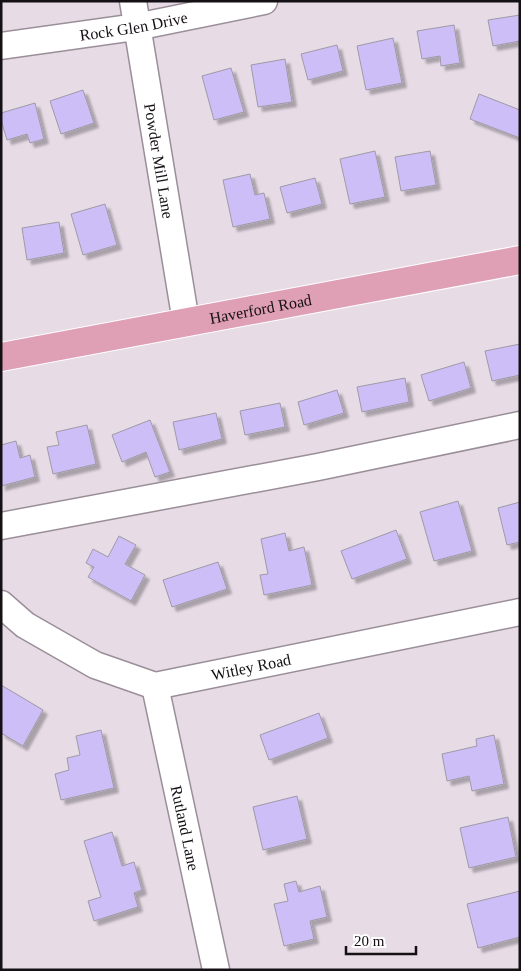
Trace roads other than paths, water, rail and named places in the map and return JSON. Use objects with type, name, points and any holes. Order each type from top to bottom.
[{"type":"main road","name":"Haverford Road","points":[[1,357],[520,260]]},
{"type":"street","name":"Rock Glen Drive","points":[[1,46],[134,14],[264,1]]},
{"type":"street","name":"Powder Mill Lane","points":[[134,14],[186,322]]},
{"type":"street","points":[[1,526],[308,469],[520,425]]},
{"type":"street","points":[[1,604],[25,625],[95,665],[155,686]]},
{"type":"street","name":"Witley Road","points":[[155,686],[520,612]]},
{"type":"street","name":"Rutland Lane","points":[[155,686],[216,970]]}]
